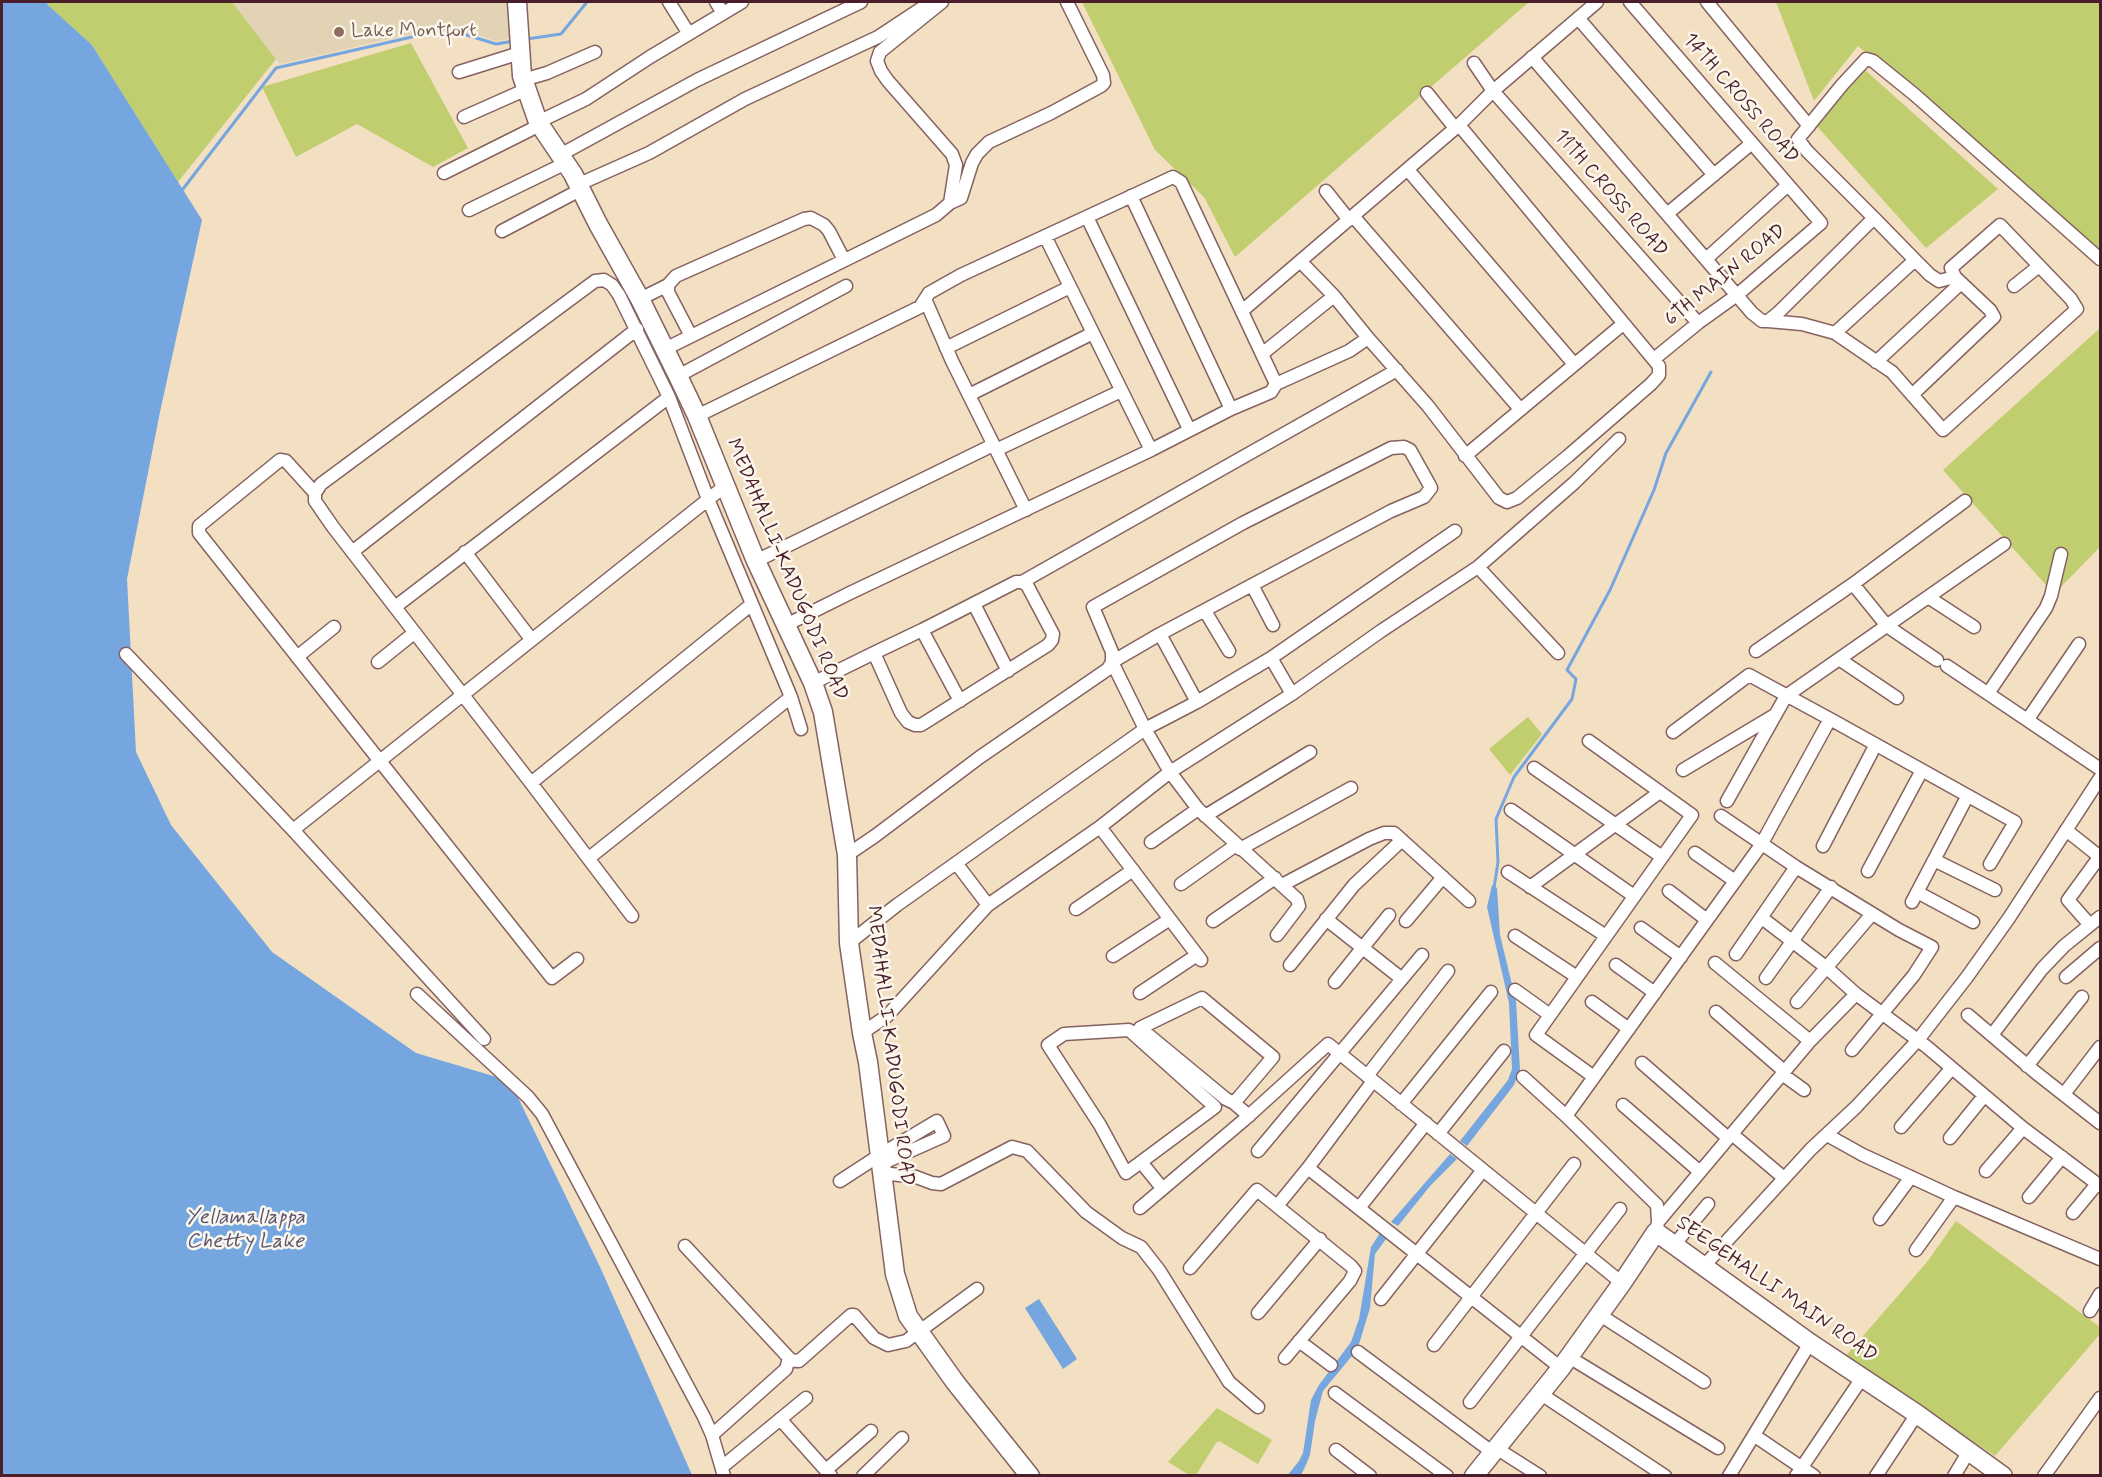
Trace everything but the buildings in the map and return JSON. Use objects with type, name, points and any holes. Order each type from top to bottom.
[{"type":"street","name":"MEDAHALLI-KADUGODI ROAD","points":[[517,2],[520,53],[525,84],[539,124],[563,159],[665,349],[697,416],[756,561],[813,683],[823,712],[847,855],[849,943],[868,1062],[895,1274],[908,1316],[955,1382],[1030,1476]]},
{"type":"street","points":[[669,2],[689,34]]},
{"type":"street","points":[[716,2],[723,13]]},
{"type":"street","points":[[444,173],[586,99],[650,57],[742,2]]},
{"type":"street","points":[[469,210],[563,159],[697,80],[861,2]]},
{"type":"street","points":[[502,231],[578,187],[649,153],[745,99],[878,37],[931,2]]},
{"type":"street","points":[[942,2],[880,52],[877,60],[880,71],[952,154],[956,165],[950,203]]},
{"type":"street","points":[[665,349],[936,215],[950,203],[962,198],[972,163],[988,142],[1051,113],[1104,83],[1103,75],[1066,2]]},
{"type":"street","points":[[1242,311],[1408,170],[1493,91],[1597,2]]},
{"type":"street","name":"14TH CROSS ROAD","points":[[1630,2],[1821,223]]},
{"type":"street","points":[[1707,2],[1809,126]]},
{"type":"street","points":[[1578,18],[1714,175]]},
{"type":"street","points":[[464,117],[525,84],[595,52]]},
{"type":"street","points":[[459,72],[520,53]]},
{"type":"street","points":[[1532,57],[1752,313],[1762,321],[1802,324],[1835,333],[1892,372],[1912,395],[1943,430],[2077,309],[2071,299],[2000,225],[1951,268],[1958,280],[1990,310],[1994,317],[1912,395]]},
{"type":"street","points":[[1958,280],[1939,281],[1930,275],[1807,151],[1798,139],[1866,59],[1873,61],[1932,110],[2100,259]]},
{"type":"street","name":"11TH CROSS ROAD","points":[[1474,63],[1493,91],[1698,323]]},
{"type":"street","points":[[1301,262],[1334,296],[1428,406],[1499,498],[1507,502],[1517,498],[1659,375],[1659,366],[1654,359],[1427,93]]},
{"type":"street","points":[[1667,214],[1752,143]]},
{"type":"street","points":[[1408,170],[1574,364]]},
{"type":"street","points":[[697,416],[920,307],[928,293],[961,275],[1173,177],[1181,182],[1276,384]]},
{"type":"street","points":[[1706,259],[1788,184]]},
{"type":"street","points":[[1326,191],[1521,409]]},
{"type":"street","points":[[1131,196],[1231,409]]},
{"type":"street","points":[[1087,217],[1189,429]]},
{"type":"street","points":[[1768,321],[1874,218]]},
{"type":"street","points":[[640,299],[668,285],[676,276],[804,219],[818,220],[829,231],[844,260]]},
{"type":"street","name":"6TH MAIN ROAD","points":[[1654,359],[1737,295],[1821,223]]},
{"type":"street","points":[[1045,236],[1150,450]]},
{"type":"street","points":[[1835,333],[1915,260]]},
{"type":"street","points":[[2014,286],[2039,266]]},
{"type":"street","points":[[632,916],[315,501],[315,493],[321,484],[595,281],[604,280],[612,285],[637,329],[669,397],[708,499],[791,697],[801,729]]},
{"type":"street","points":[[1876,362],[1958,280]]},
{"type":"street","points":[[668,285],[668,292],[691,336]]},
{"type":"street","points":[[678,376],[846,286]]},
{"type":"street","points":[[946,348],[1070,287]]},
{"type":"street","points":[[1262,354],[1334,296]]},
{"type":"street","points":[[925,299],[946,348],[1026,510]]},
{"type":"street","points":[[1465,456],[1623,324]]},
{"type":"street","points":[[352,552],[637,329]]},
{"type":"street","points":[[969,395],[1094,333]]},
{"type":"street","points":[[786,626],[1189,429],[1271,392],[1276,384],[1349,351],[1368,338]]},
{"type":"street","points":[[813,683],[1016,582],[1022,582],[1397,370]]},
{"type":"street","points":[[756,561],[994,448],[1121,391]]},
{"type":"street","points":[[395,607],[669,397]]},
{"type":"street","points":[[862,1034],[887,1016],[988,905],[1100,827],[1170,772],[1292,694],[1478,567],[1574,483],[1619,439]]},
{"type":"street","points":[[847,855],[980,757],[1108,669],[1112,662],[1391,511],[1424,497],[1431,488],[1410,450],[1404,447],[1391,448],[1243,523],[1093,607],[1112,652],[1112,662],[1145,729],[1170,772],[1201,813],[1297,899],[1299,906],[1277,934]]},
{"type":"street","points":[[315,493],[286,461],[280,460],[199,526],[198,530],[552,978],[577,959]]},
{"type":"street","points":[[293,830],[725,486]]},
{"type":"street","points":[[1756,651],[1853,584],[1965,501]]},
{"type":"street","points":[[849,943],[897,905],[1145,729],[1197,702],[1271,658],[1455,531]]},
{"type":"street","points":[[1727,801],[1786,696],[2004,544]]},
{"type":"street","points":[[465,552],[531,639]]},
{"type":"street","points":[[1989,692],[2046,608],[2061,554]]},
{"type":"street","points":[[1478,567],[1558,653]]},
{"type":"street","points":[[874,653],[901,713],[908,722],[921,725],[1008,671],[1052,640],[1053,634],[1027,585],[1022,582]]},
{"type":"street","points":[[1853,584],[1887,626],[1989,692],[2100,769]]},
{"type":"street","points":[[1252,585],[1273,625]]},
{"type":"street","points":[[1928,597],[1974,627]]},
{"type":"street","points":[[531,783],[752,604]]},
{"type":"street","points":[[974,604],[1008,671]]},
{"type":"street","points":[[1205,610],[1229,651]]},
{"type":"street","points":[[297,657],[334,627]]},
{"type":"street","points":[[922,630],[960,700]]},
{"type":"street","points":[[378,662],[414,633]]},
{"type":"street","points":[[1160,634],[1197,702]]},
{"type":"street","points":[[2028,719],[2079,644]]},
{"type":"street","points":[[126,654],[293,830],[484,1039]]},
{"type":"street","points":[[1271,658],[1292,694]]},
{"type":"street","points":[[1839,659],[1897,698]]},
{"type":"street","points":[[1673,732],[1749,675],[2015,822],[1990,864]]},
{"type":"street","points":[[589,858],[791,697]]},
{"type":"street","points":[[1683,770],[1776,714]]},
{"type":"street","points":[[1566,1116],[1761,845],[1830,720]]},
{"type":"street","points":[[1589,741],[1692,816],[1536,1035],[1594,1077]]},
{"type":"street","points":[[1823,846],[1875,746]]},
{"type":"street","points":[[1151,842],[1310,752]]},
{"type":"street","points":[[1534,768],[1662,857]]},
{"type":"street","points":[[1868,871],[1921,771]]},
{"type":"street","points":[[1704,1266],[1784,1178],[1856,1107],[1918,1040],[1991,943],[2100,778]]},
{"type":"street","points":[[1181,884],[1238,847],[1351,788]]},
{"type":"street","points":[[1530,887],[1660,792]]},
{"type":"street","points":[[1967,797],[1915,897],[1973,922]]},
{"type":"street","points":[[1511,810],[1634,896]]},
{"type":"street","points":[[1720,816],[1761,845],[1872,914],[1932,947],[1914,975],[1881,1012],[1852,1050]]},
{"type":"street","points":[[1100,827],[1199,958],[1140,993]]},
{"type":"street","points":[[1992,1035],[2042,969],[2064,946],[2096,921],[2068,900],[2100,857],[2066,830]]},
{"type":"street","points":[[1213,921],[1278,882],[1384,833],[1394,833],[1469,901]]},
{"type":"street","points":[[1290,966],[1354,885],[1402,840]]},
{"type":"street","points":[[1695,853],[1735,881]]},
{"type":"street","points":[[1934,860],[1995,890]]},
{"type":"street","points":[[956,863],[988,905]]},
{"type":"street","points":[[1736,954],[1796,867]]},
{"type":"street","points":[[1076,909],[1133,870]]},
{"type":"street","points":[[1508,872],[1606,936]]},
{"type":"street","points":[[1406,921],[1443,877]]},
{"type":"street","points":[[1766,978],[1831,888]]},
{"type":"street","points":[[1669,891],[1707,920]]},
{"type":"street","points":[[1797,1002],[1872,914]]},
{"type":"street","points":[[1335,982],[1389,915]]},
{"type":"street","points":[[1762,918],[1827,968],[1856,994],[1918,1040],[2023,1128],[2099,1185],[2073,1213]]},
{"type":"street","points":[[1113,956],[1170,919]]},
{"type":"street","points":[[1326,919],[1401,979]]},
{"type":"street","points":[[1641,928],[1681,957]]},
{"type":"street","points":[[1515,936],[1577,977]]},
{"type":"street","points":[[2066,977],[2100,948]]},
{"type":"street","points":[[1258,1151],[1422,955]]},
{"type":"street","points":[[1715,963],[1810,1041]]},
{"type":"street","points":[[1616,965],[1655,993]]},
{"type":"street","points":[[1277,1206],[1308,1168],[1448,971]]},
{"type":"street","points":[[1515,990],[1550,1015]]},
{"type":"street","points":[[1401,1104],[1491,992]]},
{"type":"street","points":[[417,994],[528,1097],[542,1114],[712,1435],[723,1471],[806,1398]]},
{"type":"street","points":[[1657,1227],[1810,1041],[1856,994]]},
{"type":"street","points":[[2027,1066],[2082,997]]},
{"type":"street","points":[[1234,1103],[1273,1057],[1202,998],[1140,1028],[1249,1116]]},
{"type":"street","points":[[1592,1002],[1629,1029]]},
{"type":"street","points":[[1716,1012],[1804,1090]]},
{"type":"street","points":[[1968,1015],[2027,1066],[2100,1121]]},
{"type":"street","points":[[1129,1030],[1215,1107],[1141,1162],[1126,1173],[1100,1125],[1048,1045],[1064,1034],[1129,1030]]},
{"type":"street","points":[[1140,1208],[1249,1116],[1328,1044],[1622,1283]]},
{"type":"street","points":[[2064,1094],[2100,1047]]},
{"type":"street","points":[[1438,1134],[1504,1051]]},
{"type":"street","points":[[1642,1063],[1784,1178]]},
{"type":"street","points":[[1901,1127],[1951,1069]]},
{"type":"street","points":[[1523,1077],[1657,1205],[1657,1227]]},
{"type":"street","points":[[1950,1138],[1984,1096]]},
{"type":"street","points":[[1623,1105],[1700,1172]]},
{"type":"street","points":[[840,1181],[881,1164],[945,1136],[938,1121],[881,1164]]},
{"type":"street","points":[[1359,1208],[1425,1124]]},
{"type":"street","points":[[1986,1171],[2023,1128]]},
{"type":"street","points":[[1827,1135],[1863,1155],[1954,1197],[2100,1259]]},
{"type":"street","points":[[881,1164],[932,1183],[941,1184],[1012,1148],[1027,1151],[1086,1212],[1122,1238],[1141,1247],[1159,1270],[1229,1382],[1258,1407]]},
{"type":"street","points":[[2029,1197],[2062,1157]]},
{"type":"street","points":[[1141,1162],[1162,1188]]},
{"type":"street","points":[[1434,1345],[1574,1164]]},
{"type":"street","points":[[1308,1168],[1471,1296],[1520,1338],[1719,1448]]},
{"type":"street","points":[[1381,1299],[1483,1170]]},
{"type":"street","points":[[1880,1220],[1911,1177]]},
{"type":"street","points":[[1190,1268],[1257,1190],[1320,1239],[1355,1271],[1350,1281],[1285,1358]]},
{"type":"street","points":[[1916,1250],[1954,1197]]},
{"type":"street","points":[[1674,1245],[1708,1204]]},
{"type":"street","points":[[1470,1402],[1620,1209]]},
{"type":"street","name":"SEEGEHALLI MAIN ROAD","points":[[1474,1476],[1565,1363],[1622,1283],[1657,1227],[1674,1245],[1810,1343],[1917,1414],[2003,1476]]},
{"type":"street","points":[[1258,1313],[1320,1239]]},
{"type":"street","points":[[685,1246],[786,1353],[789,1360],[786,1369],[712,1435]]},
{"type":"street","points":[[789,1360],[799,1361],[851,1315],[854,1315],[874,1338],[888,1345],[906,1341],[977,1289]]},
{"type":"street","points":[[2090,1311],[2100,1294]]},
{"type":"street","points":[[1600,1315],[1704,1382]]},
{"type":"street","points":[[1299,1341],[1331,1365]]},
{"type":"street","points":[[1729,1476],[1810,1343]]},
{"type":"street","points":[[1358,1352],[1494,1450],[1540,1476]]},
{"type":"street","points":[[1799,1472],[1862,1378]]},
{"type":"street","points":[[1335,1393],[1447,1476]]},
{"type":"street","points":[[1541,1394],[1665,1476]]},
{"type":"street","points":[[2044,1476],[2100,1398]]},
{"type":"street","points":[[1876,1476],[1917,1414]]},
{"type":"street","points":[[780,1419],[829,1473],[871,1431]]},
{"type":"street","points":[[1755,1436],[1799,1472],[1814,1476]]},
{"type":"street","points":[[863,1476],[903,1438]]},
{"type":"street","points":[[1336,1450],[1370,1476]]},
{"type":"street","points":[[1954,1476],[1969,1451]]},
{"type":"shaded area","name":"Lake Montfort","points":[[232,2],[516,2],[515,38],[496,41],[446,26],[280,64]]},
{"type":"green space","points":[[46,2],[232,2],[276,59],[178,182],[92,45]]},
{"type":"green space","points":[[1082,2],[1529,2],[1235,257],[1204,197],[1155,150]]},
{"type":"green space","points":[[1776,2],[2100,2],[2100,249],[1858,46],[1814,101]]},
{"type":"green space","points":[[411,43],[468,148],[433,167],[357,124],[296,157],[262,87]]},
{"type":"green space","points":[[1865,70],[1998,189],[1926,248],[1815,124]]},
{"type":"green space","points":[[2100,328],[2100,547],[2054,594],[1943,470]]},
{"type":"green space","points":[[1528,717],[1542,734],[1510,775],[1489,749]]},
{"type":"green space","points":[[1956,1221],[2100,1327],[2100,1334],[1995,1456],[1844,1358],[1927,1262]]},
{"type":"green space","points":[[1217,1408],[1272,1440],[1258,1464],[1219,1441],[1196,1475],[1189,1475],[1168,1462]]},
{"type":"water","name":"Yellamallappa Chetty Lake","points":[[2,2],[46,2],[92,45],[202,220],[160,412],[127,579],[136,752],[171,825],[272,952],[416,1053],[510,1081],[601,1269],[692,1475],[2,1476]]},
{"type":"water","points":[[1492,885],[1497,888],[1500,935],[1516,1001],[1520,1070],[1514,1085],[1467,1146],[1460,1141],[1508,1080],[1512,1069],[1509,1003],[1487,907]]},
{"type":"water","points":[[1450,1154],[1457,1159],[1430,1186],[1398,1226],[1391,1222]]},
{"type":"water","points":[[1380,1233],[1386,1239],[1375,1254],[1370,1308],[1360,1341],[1356,1351],[1323,1391],[1315,1421],[1310,1455],[1301,1475],[1287,1476],[1303,1453],[1311,1400],[1319,1385],[1351,1342],[1359,1319],[1371,1247]]},
{"type":"water","points":[[1039,1299],[1077,1359],[1063,1369],[1025,1308]]},
{"type":"waterway","points":[[527,39],[561,34],[587,2]]},
{"type":"waterway","points":[[183,189],[276,68],[447,29],[496,44],[514,41]]},
{"type":"waterway","points":[[1494,888],[1498,862],[1496,819],[1514,777],[1572,699],[1576,679],[1567,670],[1610,590],[1654,490],[1666,453],[1711,372]]},
{"type":"place","name":"Lake Montfort","points":[[339,32]]}]
